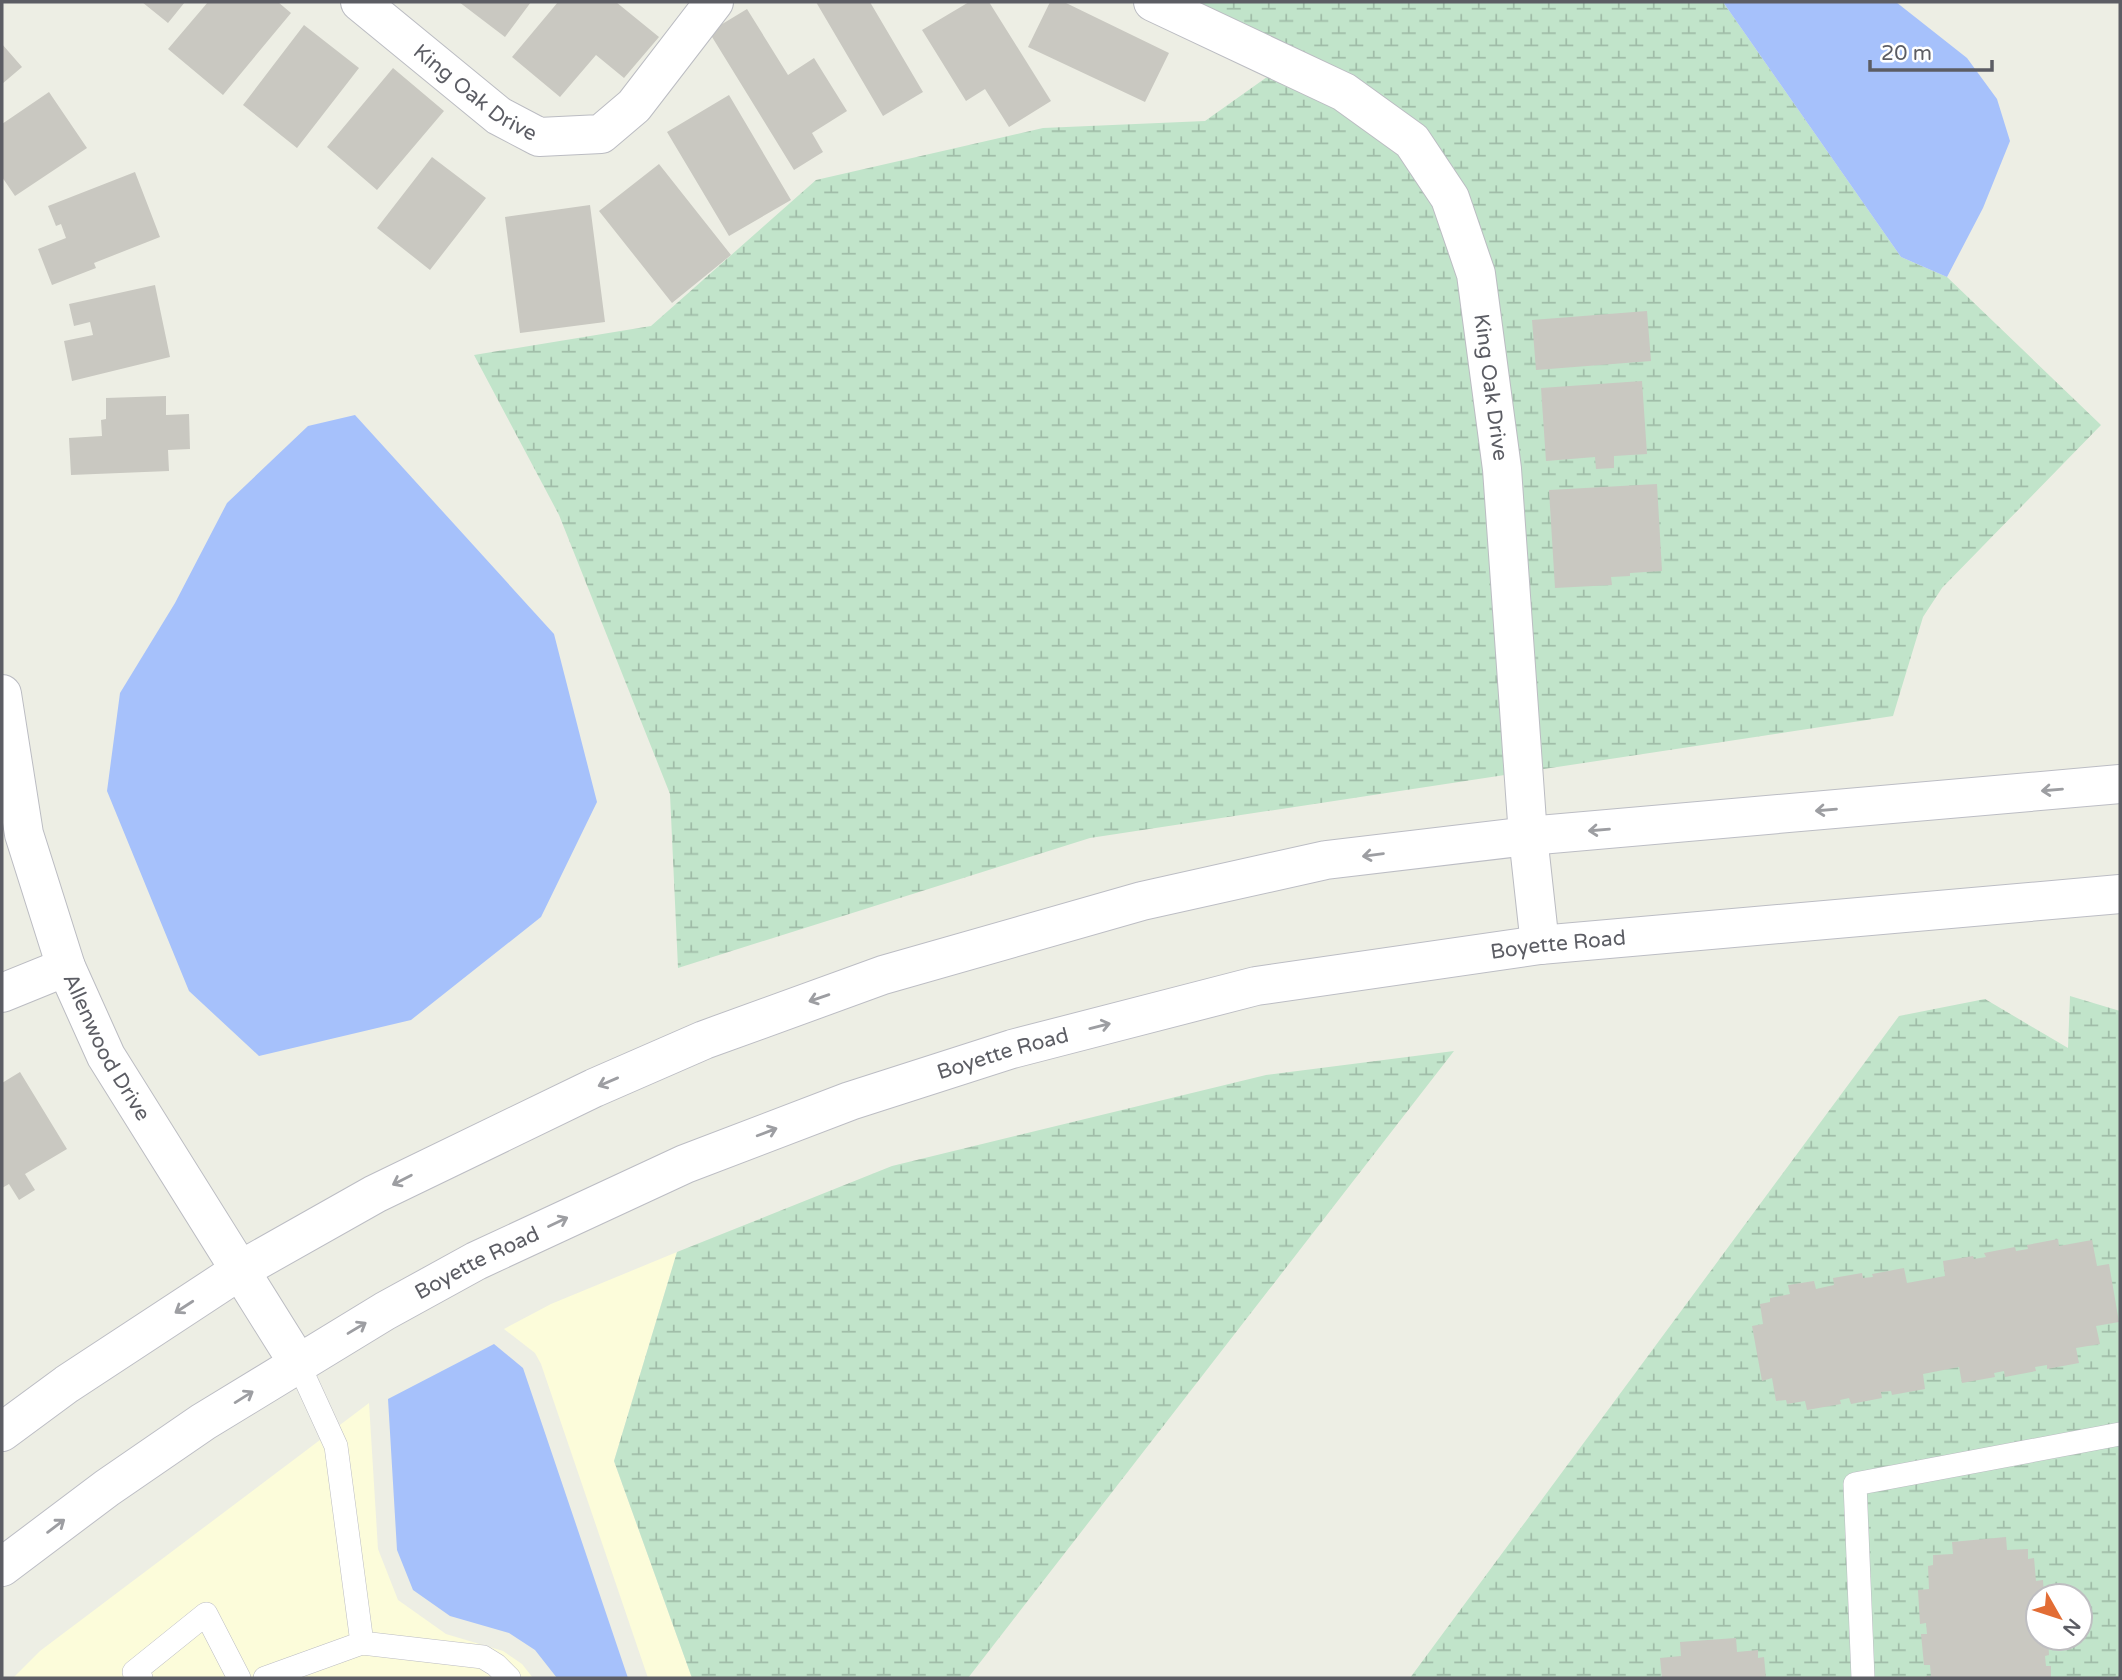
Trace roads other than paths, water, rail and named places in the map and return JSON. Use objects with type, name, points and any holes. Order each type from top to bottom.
[{"type":"main road","name":"King Oak Drive","points":[[360,2],[499,116],[538,137],[601,134],[635,106],[714,2]]},
{"type":"main road","name":"King Oak Drive","points":[[1153,2],[1345,92],[1412,141],[1450,198],[1476,274],[1502,469],[1528,836],[1540,945]]},
{"type":"main road","name":"Allenwood Drive","points":[[2,694],[24,834],[66,967],[106,1056],[242,1269],[298,1363]]},
{"type":"main road","points":[[2,1432],[67,1384],[242,1269],[375,1194],[582,1093],[704,1041],[883,975],[1142,901],[1326,860],[1528,836],[2120,784]]},
{"type":"main road","name":"Boyette Road","points":[[2,1567],[117,1481],[203,1422],[298,1363],[476,1261],[685,1164],[850,1101],[1012,1049],[1256,986],[1540,945],[2120,894]]},
{"type":"main road","points":[[2,993],[66,967]]},
{"type":"lane","points":[[298,1363],[336,1446],[362,1643]]},
{"type":"lane","points":[[1863,1678],[1855,1484],[2120,1434]]},
{"type":"lane","points":[[141,1678],[134,1672],[206,1614],[239,1678]]},
{"type":"lane","points":[[265,1678],[362,1643],[483,1657],[509,1678]]},
{"type":"water","points":[[1723,2],[1896,2],[1967,58],[1997,99],[2010,141],[1983,208],[1947,277],[1901,257]]},
{"type":"water","points":[[355,415],[554,634],[597,802],[541,917],[411,1020],[259,1056],[189,991],[107,791],[120,693],[175,603],[227,503],[308,426]]},
{"type":"water","points":[[494,1344],[523,1368],[628,1678],[557,1678],[535,1650],[509,1633],[450,1616],[413,1590],[397,1550],[388,1399]]}]
